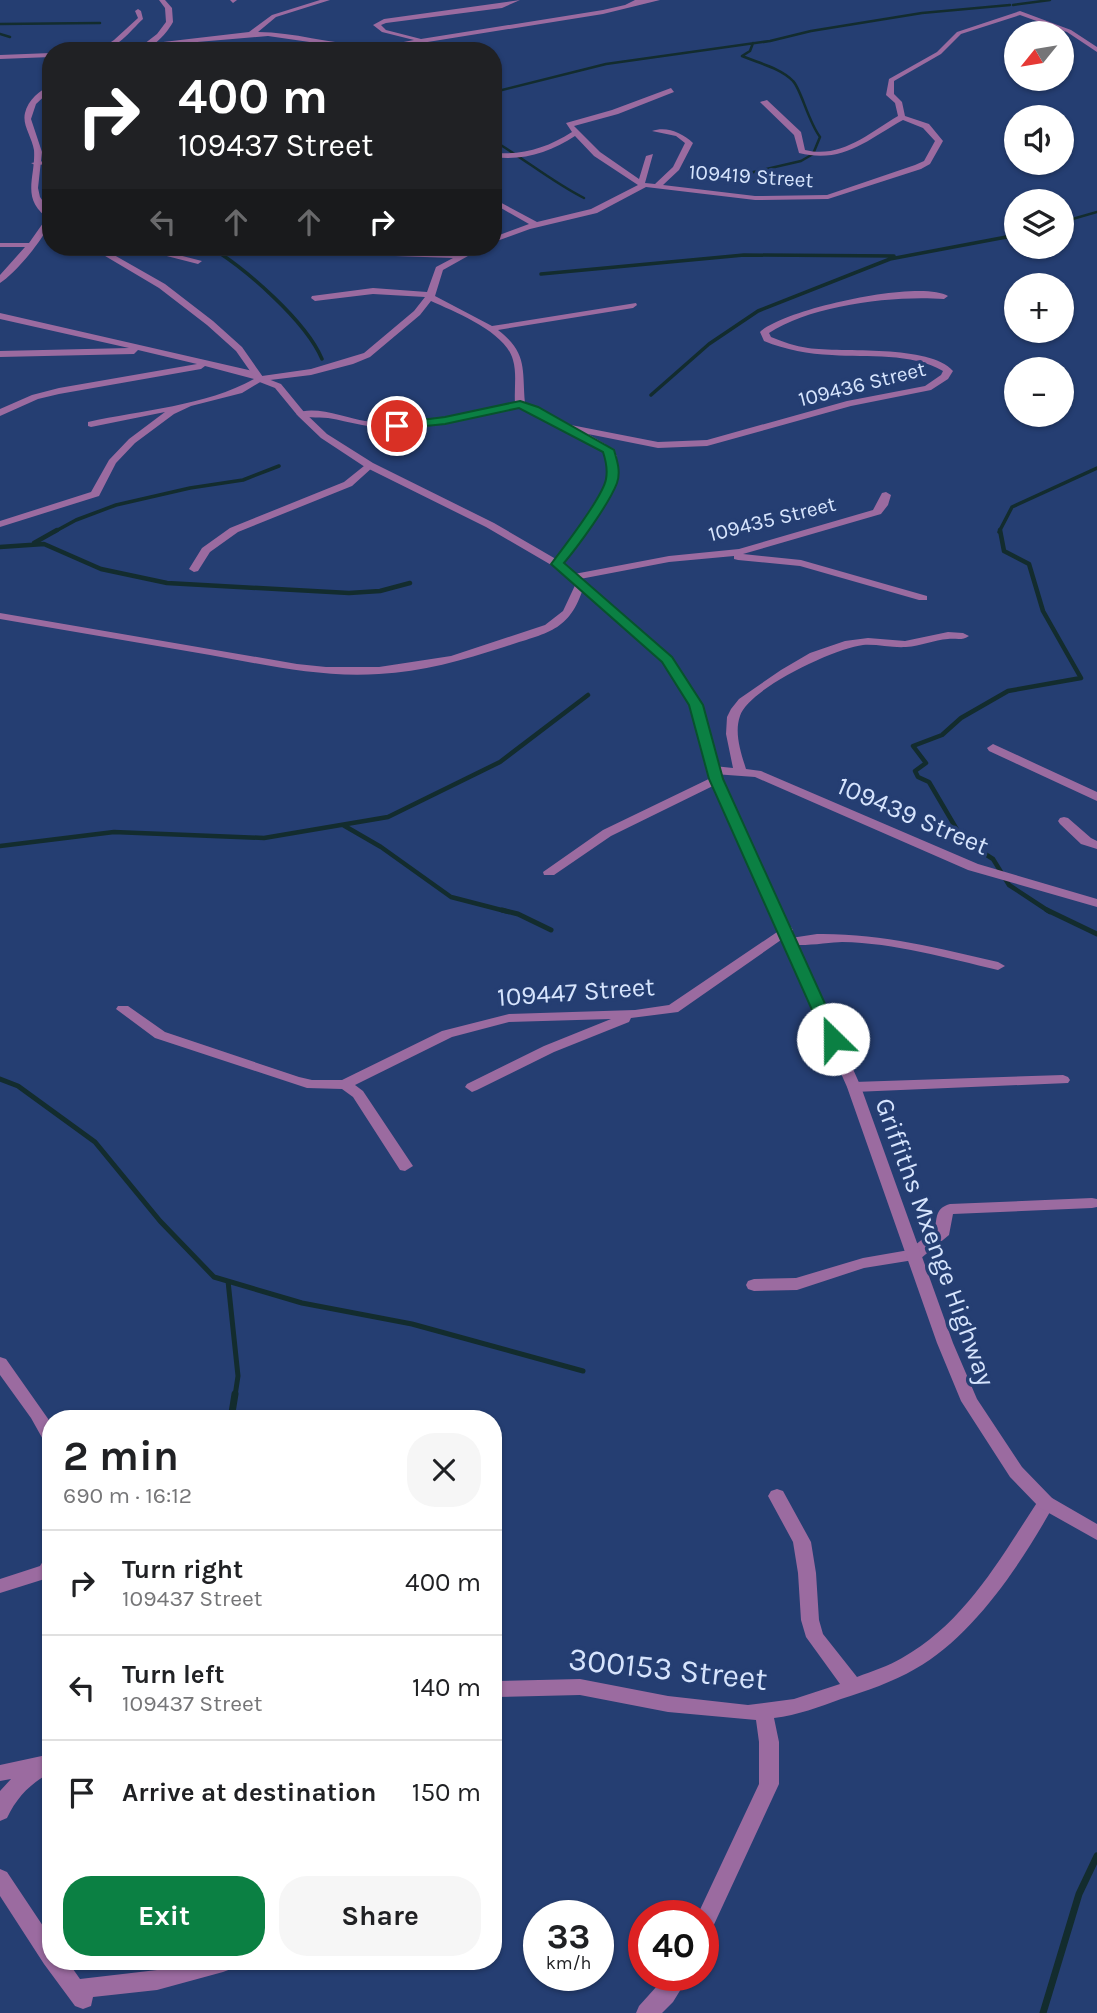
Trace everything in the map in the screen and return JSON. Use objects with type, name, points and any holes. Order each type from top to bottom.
[{"type":"street","points":[[151,42],[170,22],[171,14],[162,0]]},
{"type":"street","points":[[251,34],[274,16],[327,0]]},
{"type":"street","points":[[426,41],[384,31],[376,25],[384,21],[502,6],[517,0]]},
{"type":"street","points":[[420,42],[603,12],[638,2],[657,0]]},
{"type":"street","points":[[112,42],[136,25],[141,18],[138,11]]},
{"type":"street","points":[[764,102],[798,134],[802,151],[813,154],[851,147],[902,117],[898,103],[890,95],[891,80],[939,53],[959,33],[1020,13],[1069,31],[1097,50]]},
{"type":"street","points":[[184,42],[251,34],[316,42]]},
{"type":"street","points":[[0,57],[42,55]]},
{"type":"street","points":[[650,156],[642,185],[608,162],[569,127],[572,123],[615,112],[671,90]]},
{"type":"street","points":[[42,93],[29,109],[27,120],[36,141],[33,185],[35,197],[42,209]]},
{"type":"street","name":"109419 Street","points":[[502,237],[536,224],[578,217],[611,205],[642,185],[763,198],[831,197],[891,179],[927,162],[939,141],[918,121],[902,117]]},
{"type":"street","points":[[656,131],[678,134],[689,143],[676,168],[657,185]]},
{"type":"street","points":[[502,156],[521,157],[558,144],[575,133]]},
{"type":"street","points":[[36,163],[42,163]]},
{"type":"street","points":[[502,205],[536,224]]},
{"type":"street","points":[[0,280],[42,230]]},
{"type":"street","points":[[0,245],[31,245]]},
{"type":"street","points":[[0,271],[31,245]]},
{"type":"street","name":"Griffiths Mxenge Highway","points":[[109,256],[186,303],[239,349],[260,379],[278,386],[324,436],[369,465],[502,532],[557,564],[667,660],[696,705],[715,775],[854,1087],[945,1343],[969,1401],[1016,1472],[1046,1503],[1097,1533]]},
{"type":"street","points":[[176,256],[198,261]]},
{"type":"street","points":[[438,256],[460,257]]},
{"type":"street","points":[[91,424],[240,391],[260,379],[335,368],[368,355],[417,313],[431,296],[439,269],[460,257]]},
{"type":"street","points":[[315,298],[373,291],[431,296],[505,339],[516,354],[520,405]]},
{"type":"street","name":"109436 Street","points":[[570,428],[637,442],[690,446],[733,438],[850,403],[929,388],[945,377],[948,371],[945,368],[914,359],[848,354],[785,345],[767,339],[764,332],[767,328],[805,315],[868,300],[906,294],[944,296]]},
{"type":"street","points":[[489,329],[633,305]]},
{"type":"street","points":[[0,316],[253,374],[260,379]]},
{"type":"street","points":[[0,354],[149,351]]},
{"type":"street","points":[[0,413],[35,397],[59,391],[209,365]]},
{"type":"street","points":[[0,524],[95,494],[113,462],[132,441],[171,412],[188,404]]},
{"type":"street","points":[[301,414],[326,415],[365,424],[397,426],[445,421],[520,405],[534,409],[608,450],[613,465],[612,482],[573,545],[557,564]]},
{"type":"street","points":[[194,569],[206,550],[234,530],[348,484],[369,465]]},
{"type":"street","name":"109435 Street","points":[[577,579],[669,559],[716,556],[754,548],[877,512],[886,495]]},
{"type":"street","points":[[716,556],[792,561],[923,598]]},
{"type":"street","points":[[0,616],[309,668],[381,671],[448,662],[547,628],[567,614],[577,579]]},
{"type":"street","points":[[740,771],[732,732],[731,717],[735,710],[743,701],[810,656],[852,643],[875,641],[909,644],[943,635],[963,636]]},
{"type":"street","points":[[993,748],[1097,797]]},
{"type":"street","name":"109439 Street","points":[[715,775],[740,771],[776,781],[972,867],[1097,903]]},
{"type":"street","points":[[549,872],[607,833],[715,775]]},
{"type":"street","points":[[1064,821],[1086,841],[1097,845]]},
{"type":"street","points":[[788,936],[832,935],[902,944],[998,966]]},
{"type":"street","name":"109447 Street","points":[[122,1009],[160,1035],[294,1080],[322,1085],[345,1084],[447,1034],[509,1018],[635,1014],[673,1009],[788,936]]},
{"type":"street","points":[[472,1087],[549,1049],[635,1014]]},
{"type":"street","points":[[854,1087],[1063,1080]]},
{"type":"street","points":[[345,1084],[358,1094],[405,1166]]},
{"type":"street","points":[[754,1285],[797,1284],[863,1263],[914,1255],[943,1231],[945,1214],[950,1209],[1092,1203]]},
{"type":"street","points":[[0,1363],[42,1423]]},
{"type":"street","points":[[777,1496],[802,1542],[810,1620],[815,1637],[854,1687]]},
{"type":"street","name":"300153 Street","points":[[502,1689],[580,1687],[668,1704],[764,1713],[794,1707],[854,1687],[908,1664],[938,1644],[967,1617],[997,1579],[1046,1503]]},
{"type":"street","points":[[0,1586],[42,1573]]},
{"type":"street","points":[[715,1900],[769,1784],[769,1742],[764,1713]]},
{"type":"street","points":[[0,1773],[42,1763]]},
{"type":"street","points":[[0,1812],[11,1790],[42,1767]]},
{"type":"street","points":[[0,1878],[42,1943]]},
{"type":"street","points":[[61,1970],[79,1994],[157,1980],[194,1970]]},
{"type":"street","points":[[646,2013],[669,1991]]},
{"type":"waterway","points":[[1013,5],[1050,0]]},
{"type":"waterway","points":[[753,43],[922,13],[1010,5]]},
{"type":"waterway","points":[[0,24],[100,23]]},
{"type":"waterway","points":[[0,34],[10,37]]},
{"type":"waterway","points":[[502,90],[606,64],[753,43]]},
{"type":"waterway","points":[[728,178],[801,161],[813,154],[820,137],[793,81],[776,69],[742,56],[750,51],[753,43]]},
{"type":"waterway","points":[[502,146],[584,198]]},
{"type":"waterway","points":[[1074,219],[1097,212]]},
{"type":"waterway","points":[[651,395],[709,344],[758,311],[890,259],[1004,237]]},
{"type":"waterway","points":[[541,274],[744,255],[894,256]]},
{"type":"waterway","points":[[224,256],[289,312],[303,328],[322,359]]},
{"type":"waterway","points":[[54,532],[76,520],[116,505],[190,488],[243,480],[279,466]]},
{"type":"waterway","points":[[1000,530],[1012,507],[1097,468]]},
{"type":"waterway","points":[[34,543],[57,530]]},
{"type":"waterway","points":[[1000,530],[1004,551],[1029,564],[1043,611],[1081,678],[1008,691],[961,718],[942,735],[913,746],[926,763],[915,771],[918,777],[929,782],[963,840],[993,859],[1009,885],[1050,912]]},
{"type":"waterway","points":[[0,547],[44,544],[101,569],[167,583],[349,593],[380,591],[410,583]]},
{"type":"waterway","points":[[0,846],[114,832],[264,838],[388,817],[500,762],[588,695]]},
{"type":"waterway","points":[[343,825],[381,847],[451,897],[509,912]]},
{"type":"waterway","points":[[502,910],[518,914],[551,930]]},
{"type":"waterway","points":[[1047,910],[1097,934]]},
{"type":"waterway","points":[[0,1079],[18,1086],[95,1142],[160,1221],[214,1277],[228,1281]]},
{"type":"waterway","points":[[228,1281],[302,1303],[412,1324],[583,1371]]},
{"type":"waterway","points":[[228,1281],[238,1376],[235,1396]]},
{"type":"waterway","points":[[232,1410],[235,1394]]},
{"type":"waterway","points":[[1043,2013],[1079,1894],[1097,1856]]},
{"type":"route","points":[[397,426],[445,421],[520,405],[534,409],[608,450],[612,456],[612,482],[581,528],[573,545],[557,564],[667,660],[696,705],[716,779],[833,1039]]}]
